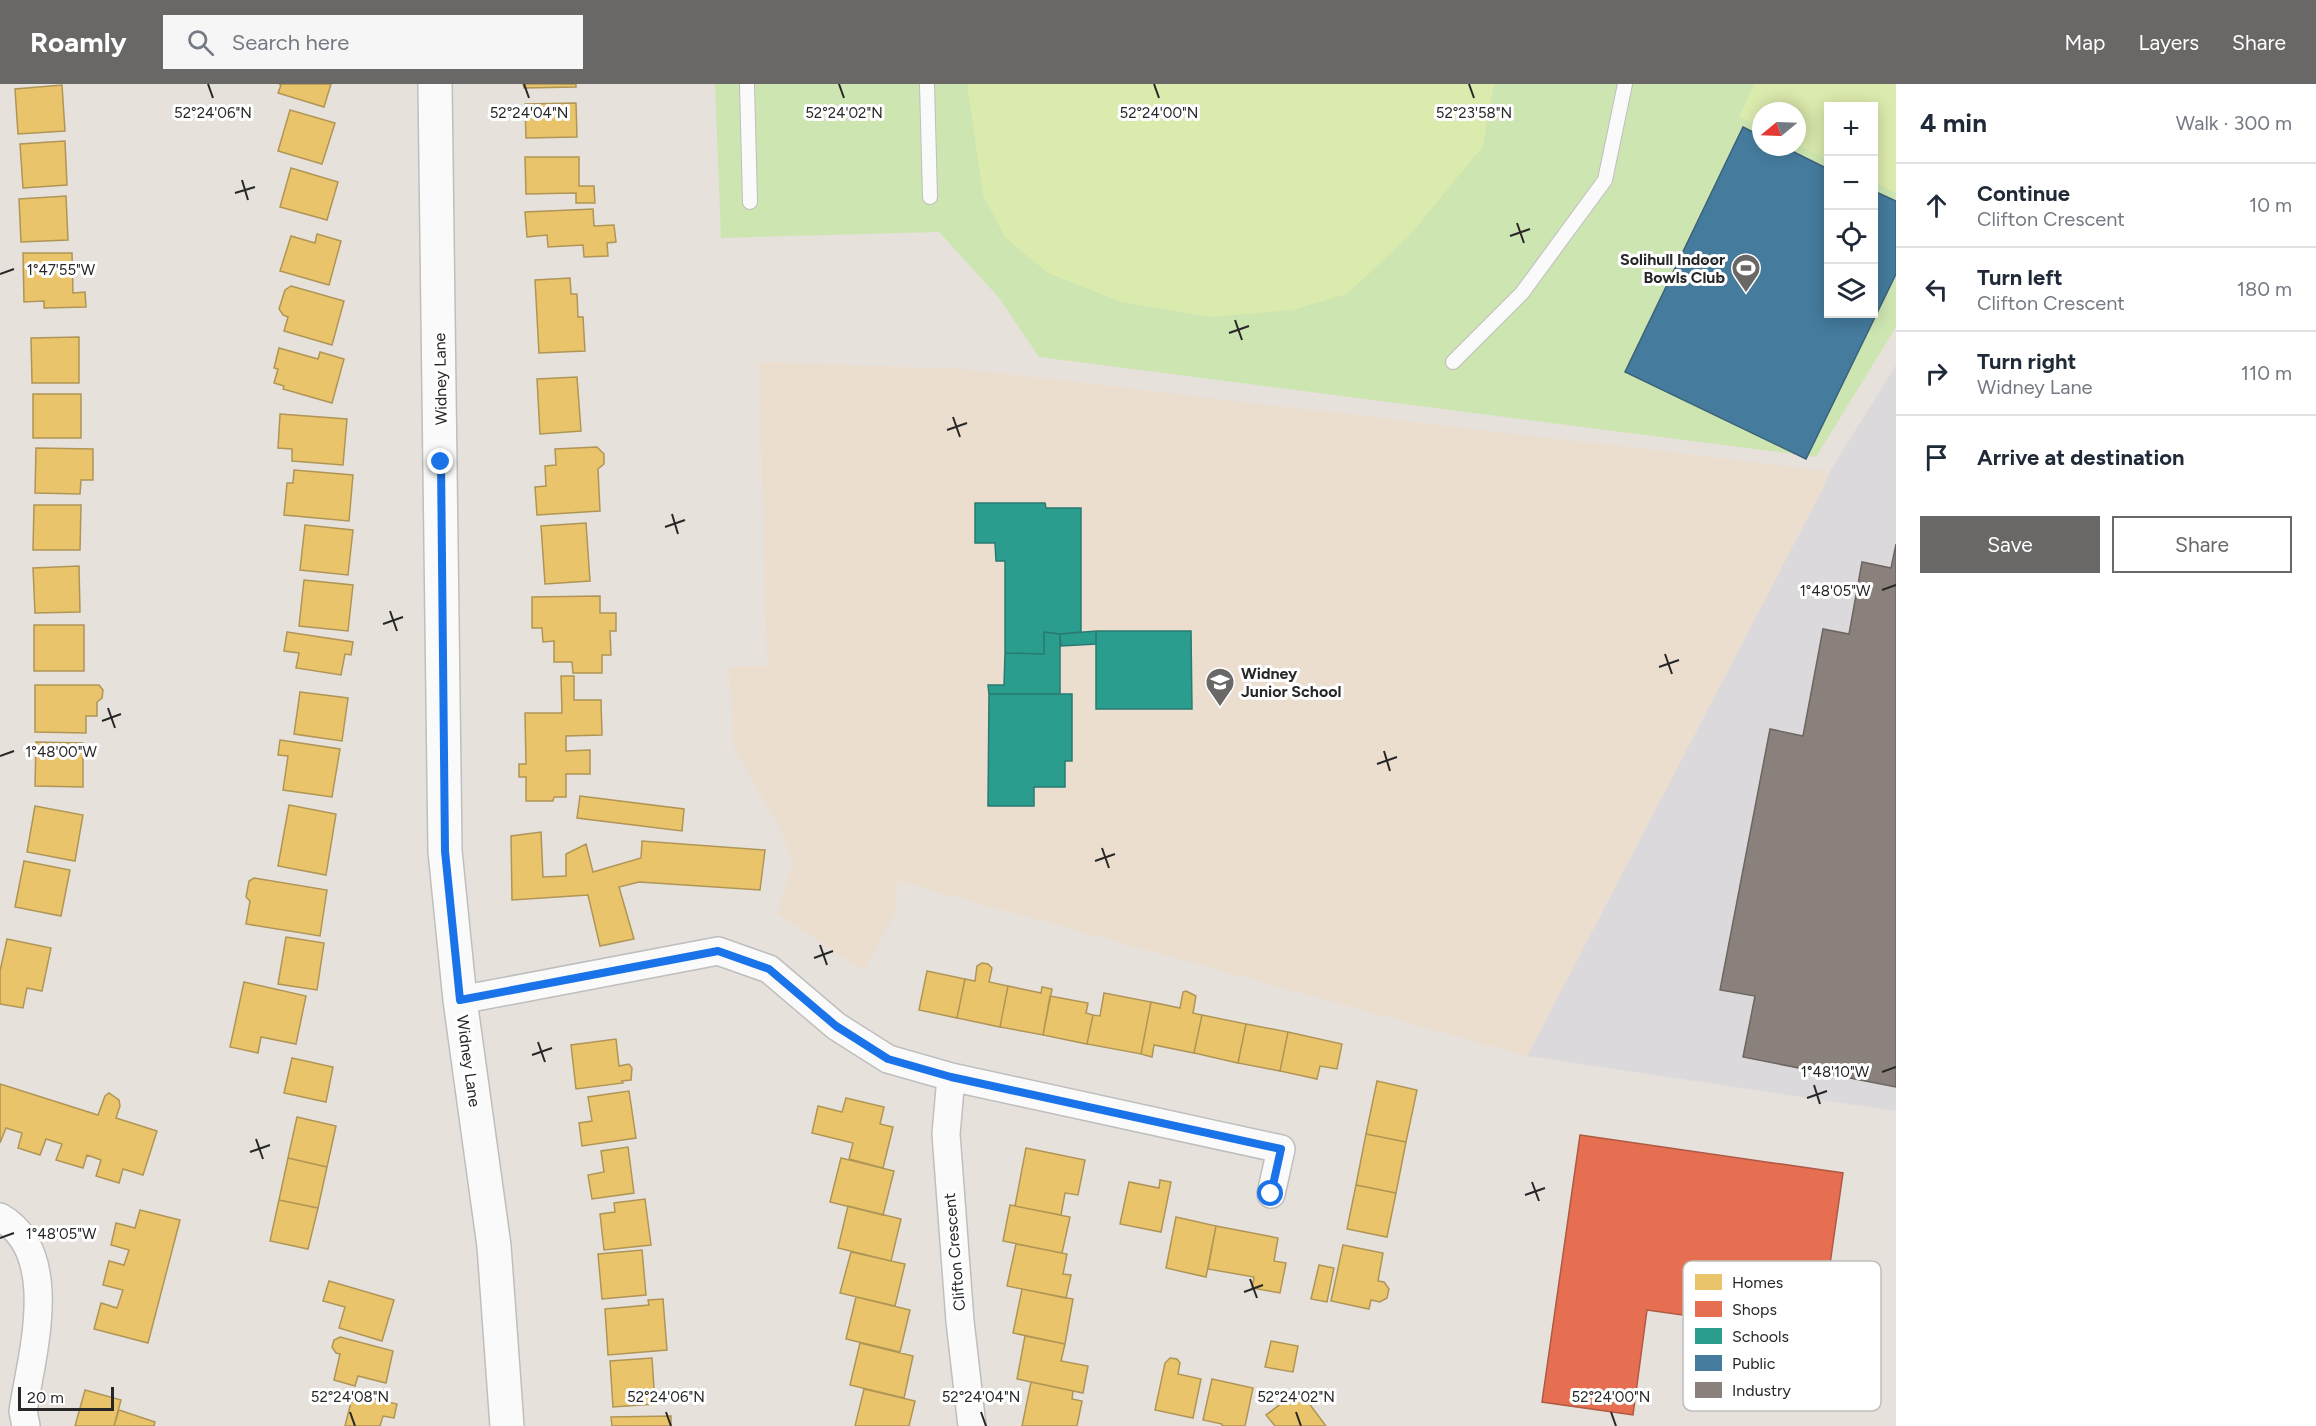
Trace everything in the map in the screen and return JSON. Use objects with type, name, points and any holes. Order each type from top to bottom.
[{"type":"street","name":"Widney Lane","points":[[435,84],[445,851],[460,1000],[494,1246],[507,1426]]},
{"type":"street","points":[[460,1000],[718,951],[769,969],[836,1026],[888,1059],[951,1077],[1281,1149],[1271,1194]]},
{"type":"street","name":"Clifton Crescent","points":[[951,1077],[945,1134],[960,1321],[972,1426]]},
{"type":"street","points":[[0,1217],[12,1224],[25,1240],[36,1268],[39,1299],[23,1412],[26,1426]]},
{"type":"lane","points":[[747,84],[750,202]]},
{"type":"lane","points":[[927,84],[930,197]]},
{"type":"lane","points":[[1453,362],[1522,293],[1605,180],[1625,84]]},
{"type":"shaded area","name":"Widney Junior School","points":[[759,362],[964,369],[1830,471],[1527,1056],[898,881],[896,912],[864,971],[777,914],[793,862],[778,825],[734,748],[729,667],[767,666]]},
{"type":"shaded area","points":[[1896,365],[1896,1111],[1527,1056],[1830,471]]},
{"type":"green space","points":[[715,84],[1896,84],[1896,327],[1816,457],[1039,357],[999,298],[939,232],[721,238]]},
{"type":"green space","points":[[967,84],[1494,84],[1483,146],[1410,235],[1347,294],[1292,310],[1211,317],[1121,302],[1048,273],[1005,237],[983,195]]},
{"type":"green space","points":[[1754,84],[1896,84],[1896,193],[1878,184],[1878,102],[1824,102],[1824,158],[1806,149],[1806,102],[1752,102],[1752,123],[1739,117]]},
{"type":"building: Homes","points":[[279,84],[331,84],[324,107],[278,93],[281,85]]},
{"type":"building: Homes","points":[[523,84],[576,84],[576,87],[524,88]]},
{"type":"building: Homes","points":[[62,85],[65,131],[18,134],[15,89]]},
{"type":"building: Homes","points":[[576,103],[577,137],[526,138],[525,104]]},
{"type":"building: Homes","points":[[290,110],[335,123],[322,164],[278,151]]},
{"type":"building: Homes","points":[[65,141],[67,185],[23,188],[20,144]]},
{"type":"building: Homes","points":[[525,157],[579,157],[579,186],[594,186],[595,203],[576,203],[576,193],[526,194]]},
{"type":"building: Homes","points":[[291,168],[338,182],[327,220],[280,207]]},
{"type":"building: Homes","points":[[66,196],[68,240],[21,242],[19,199]]},
{"type":"building: Homes","points":[[593,209],[594,226],[614,225],[616,242],[607,243],[608,256],[584,257],[583,245],[548,247],[547,235],[527,237],[525,212]]},
{"type":"building: Homes","points":[[317,234],[341,241],[329,285],[280,271],[291,236],[315,243]]},
{"type":"building: Homes","points":[[23,253],[72,253],[73,293],[85,292],[86,307],[44,308],[44,301],[24,302]]},
{"type":"building: Homes","points":[[570,278],[571,294],[577,294],[578,317],[583,317],[585,351],[539,353],[535,280]]},
{"type":"building: Homes","points":[[291,286],[344,301],[332,345],[284,331],[288,317],[283,315],[279,309],[285,290]]},
{"type":"building: Homes","points":[[79,337],[79,383],[32,383],[31,338]]},
{"type":"building: Homes","points":[[279,348],[318,359],[320,352],[344,359],[332,403],[283,389],[284,386],[274,383],[278,369],[274,368]]},
{"type":"building: Homes","points":[[577,377],[581,431],[540,434],[537,379]]},
{"type":"building: Homes","points":[[33,394],[81,394],[81,438],[33,438]]},
{"type":"building: Homes","points":[[280,414],[347,419],[343,465],[292,461],[292,449],[278,448]]},
{"type":"building: Homes","points":[[597,447],[604,454],[604,464],[598,469],[600,511],[537,515],[535,487],[546,486],[545,466],[556,465],[555,449]]},
{"type":"building: Homes","points":[[36,448],[93,449],[93,480],[81,480],[80,494],[35,493]]},
{"type":"building: Homes","points":[[294,470],[353,475],[349,521],[284,515],[287,483],[293,483]]},
{"type":"building: Homes","points":[[34,505],[81,505],[80,550],[33,550]]},
{"type":"building: Homes","points":[[586,523],[590,581],[545,584],[541,526]]},
{"type":"building: Homes","points":[[305,525],[353,530],[348,575],[300,570]]},
{"type":"building: Homes","points":[[79,566],[80,612],[35,613],[33,568]]},
{"type":"building: Homes","points":[[304,580],[353,585],[348,631],[299,626]]},
{"type":"building: Homes","points":[[600,596],[600,613],[616,613],[616,631],[610,631],[611,655],[602,655],[602,673],[573,673],[572,662],[554,662],[554,641],[543,642],[542,628],[532,628],[532,597]]},
{"type":"building: Homes","points":[[34,625],[84,625],[84,671],[34,671]]},
{"type":"building: Homes","points":[[287,632],[353,642],[351,655],[345,654],[341,675],[296,668],[299,653],[284,651]]},
{"type":"building: Homes","points":[[561,676],[574,676],[574,700],[601,700],[602,735],[566,736],[566,751],[590,750],[590,774],[566,774],[566,797],[554,797],[553,801],[526,801],[526,777],[519,777],[519,764],[526,764],[525,713],[562,713]]},
{"type":"building: Homes","points":[[35,685],[99,685],[103,690],[102,698],[97,702],[97,716],[86,716],[86,733],[35,732]]},
{"type":"building: Homes","points":[[300,692],[348,698],[342,741],[294,734]]},
{"type":"building: Homes","points":[[280,740],[340,749],[332,797],[283,790],[288,756],[278,755]]},
{"type":"building: Homes","points":[[36,742],[83,743],[83,787],[35,786]]},
{"type":"building: Homes","points":[[580,796],[684,809],[682,831],[577,818]]},
{"type":"building: Homes","points":[[289,805],[336,814],[326,875],[278,866]]},
{"type":"building: Homes","points":[[35,806],[83,815],[75,861],[27,852]]},
{"type":"building: Homes","points":[[541,832],[543,877],[566,876],[566,854],[586,844],[593,872],[641,858],[642,841],[765,850],[760,890],[639,882],[619,887],[634,939],[600,946],[588,895],[512,900],[511,836]]},
{"type":"building: Homes","points":[[24,861],[70,870],[61,916],[15,907]]},
{"type":"building: Homes","points":[[254,878],[327,890],[320,936],[246,924],[250,901],[246,897],[249,881]]},
{"type":"building: Homes","points":[[286,937],[324,943],[317,990],[278,984]]},
{"type":"building: Homes","points":[[7,939],[51,948],[42,991],[27,988],[23,1008],[0,1004],[0,971]]},
{"type":"building: Homes","points":[[982,963],[992,968],[989,982],[1008,986],[1000,1027],[957,1018],[965,979],[975,981],[977,966]]},
{"type":"building: Homes","points":[[927,971],[965,979],[957,1018],[919,1010]]},
{"type":"building: Homes","points":[[244,982],[306,996],[296,1044],[261,1037],[258,1053],[230,1047]]},
{"type":"building: Homes","points":[[1008,986],[1041,993],[1042,987],[1052,989],[1043,1035],[1000,1027]]},
{"type":"building: Homes","points":[[1186,991],[1196,996],[1193,1013],[1202,1015],[1194,1053],[1154,1045],[1152,1057],[1141,1054],[1151,1002],[1180,1008],[1183,992]]},
{"type":"building: Homes","points":[[1104,993],[1151,1002],[1141,1054],[1087,1044],[1093,1015],[1100,1016]]},
{"type":"building: Homes","points":[[1050,996],[1088,1003],[1086,1013],[1093,1015],[1087,1044],[1043,1035]]},
{"type":"building: Homes","points":[[1202,1015],[1246,1024],[1238,1063],[1194,1053]]},
{"type":"building: Homes","points":[[1246,1024],[1288,1032],[1280,1071],[1238,1063]]},
{"type":"building: Homes","points":[[1288,1032],[1342,1044],[1337,1069],[1320,1066],[1317,1079],[1280,1071]]},
{"type":"building: Homes","points":[[616,1039],[619,1066],[629,1064],[632,1068],[631,1080],[576,1089],[571,1045]]},
{"type":"building: Homes","points":[[292,1058],[333,1067],[326,1102],[284,1093]]},
{"type":"building: Homes","points":[[1377,1081],[1417,1090],[1406,1142],[1366,1134]]},
{"type":"building: Homes","points":[[0,1084],[98,1115],[105,1096],[109,1093],[119,1100],[120,1106],[116,1118],[157,1131],[143,1175],[123,1169],[119,1183],[96,1176],[101,1160],[87,1155],[83,1168],[56,1160],[62,1144],[46,1139],[40,1155],[18,1148],[22,1133],[6,1128],[0,1143]]},
{"type":"building: Homes","points":[[629,1091],[636,1138],[582,1146],[579,1123],[592,1121],[588,1097]]},
{"type":"building: Homes","points":[[846,1098],[884,1107],[880,1124],[893,1127],[883,1168],[849,1159],[853,1143],[812,1133],[818,1106],[842,1112]]},
{"type":"building: Homes","points":[[297,1117],[336,1126],[327,1167],[288,1158]]},
{"type":"building: Homes","points":[[1366,1134],[1406,1142],[1396,1193],[1356,1185]]},
{"type":"building: Homes","points":[[628,1147],[634,1193],[592,1199],[588,1175],[604,1172],[601,1151]]},
{"type":"building: Homes","points":[[1026,1148],[1085,1160],[1078,1195],[1065,1193],[1061,1215],[1015,1206]]},
{"type":"building: Homes","points":[[288,1158],[327,1167],[318,1208],[279,1200]]},
{"type":"building: Homes","points":[[841,1158],[894,1171],[883,1215],[830,1202]]},
{"type":"building: Homes","points":[[1160,1180],[1171,1182],[1161,1232],[1120,1224],[1129,1182],[1159,1188]]},
{"type":"building: Homes","points":[[1356,1185],[1396,1193],[1387,1237],[1347,1229]]},
{"type":"building: Homes","points":[[645,1199],[651,1245],[604,1250],[600,1214],[615,1212],[614,1203]]},
{"type":"building: Homes","points":[[279,1200],[318,1208],[308,1249],[270,1241]]},
{"type":"building: Homes","points":[[1010,1205],[1070,1217],[1062,1253],[1003,1241]]},
{"type":"building: Homes","points":[[848,1206],[901,1219],[891,1261],[838,1248]]},
{"type":"building: Homes","points":[[140,1210],[180,1220],[148,1343],[94,1329],[101,1303],[117,1308],[123,1290],[103,1285],[109,1261],[124,1265],[129,1250],[111,1245],[116,1223],[135,1228]]},
{"type":"building: Homes","points":[[1176,1217],[1216,1226],[1206,1277],[1166,1268]]},
{"type":"building: Homes","points":[[1216,1226],[1278,1238],[1274,1261],[1286,1263],[1280,1293],[1252,1288],[1254,1277],[1208,1269]]},
{"type":"building: Homes","points":[[1016,1244],[1067,1254],[1063,1274],[1071,1275],[1066,1298],[1007,1286]]},
{"type":"building: Homes","points":[[1343,1245],[1383,1253],[1378,1281],[1384,1282],[1389,1289],[1387,1298],[1380,1302],[1371,1300],[1369,1309],[1331,1301]]},
{"type":"building: Homes","points":[[642,1250],[646,1295],[602,1299],[598,1254]]},
{"type":"building: Homes","points":[[851,1252],[905,1264],[895,1306],[840,1293]]},
{"type":"building: Homes","points":[[1319,1265],[1334,1268],[1327,1302],[1311,1299]]},
{"type":"building: Homes","points":[[329,1281],[394,1300],[382,1341],[339,1328],[345,1307],[323,1301]]},
{"type":"building: Homes","points":[[1022,1289],[1073,1299],[1065,1344],[1013,1333]]},
{"type":"building: Homes","points":[[856,1297],[910,1310],[900,1352],[846,1339]]},
{"type":"building: Homes","points":[[663,1299],[667,1350],[608,1355],[605,1309],[649,1305],[648,1300]]},
{"type":"building: Homes","points":[[1025,1336],[1065,1344],[1061,1361],[1088,1366],[1083,1393],[1017,1379]]},
{"type":"building: Homes","points":[[340,1337],[393,1351],[386,1383],[358,1376],[355,1386],[334,1380],[340,1354],[336,1353],[332,1347],[334,1340]]},
{"type":"building: Homes","points":[[1271,1341],[1298,1346],[1293,1372],[1265,1367]]},
{"type":"building: Homes","points":[[860,1343],[913,1356],[904,1398],[850,1385]]},
{"type":"building: Homes","points":[[652,1358],[655,1404],[613,1407],[610,1361]]},
{"type":"building: Homes","points":[[1170,1358],[1177,1359],[1180,1363],[1178,1374],[1201,1379],[1193,1418],[1155,1410],[1165,1363]]},
{"type":"building: Homes","points":[[1212,1379],[1253,1388],[1245,1426],[1222,1426],[1222,1424],[1203,1420]]},
{"type":"building: Homes","points":[[1031,1382],[1073,1391],[1072,1399],[1082,1401],[1077,1426],[1022,1426]]},
{"type":"building: Homes","points":[[864,1389],[915,1401],[909,1426],[855,1426]]},
{"type":"building: Homes","points":[[85,1390],[121,1400],[114,1426],[75,1426]]},
{"type":"building: Homes","points":[[1299,1390],[1326,1426],[1275,1426],[1266,1415]]},
{"type":"building: Homes","points":[[353,1394],[397,1404],[394,1418],[383,1416],[380,1426],[345,1426]]},
{"type":"building: Homes","points":[[119,1410],[155,1422],[154,1426],[114,1426]]},
{"type":"building: Homes","points":[[671,1416],[671,1426],[612,1426],[611,1417]]},
{"type":"building: Shops","points":[[1580,1135],[1843,1173],[1830,1261],[1683,1261],[1683,1315],[1647,1310],[1633,1415],[1542,1402]]},
{"type":"building: Schools","points":[[975,503],[1045,503],[1046,508],[1081,508],[1081,632],[1060,634],[1044,632],[1044,654],[1005,653],[1005,561],[996,561],[995,543],[975,543]]},
{"type":"building: Schools","points":[[1096,631],[1096,644],[1061,646],[1060,634]]},
{"type":"building: Schools","points":[[1096,631],[1191,631],[1192,709],[1096,709]]},
{"type":"building: Schools","points":[[1044,632],[1060,634],[1060,694],[989,694],[988,685],[1004,685],[1005,653],[1044,654]]},
{"type":"building: Schools","points":[[989,694],[1072,694],[1072,761],[1065,761],[1065,787],[1034,787],[1034,806],[988,806]]},
{"type":"building: Public","name":"Solihull Indoor Bowls Club","points":[[1743,127],[1752,132],[1752,156],[1802,156],[1824,167],[1824,318],[1875,318],[1806,459],[1625,372]]},
{"type":"building: Public","name":"Solihull Indoor Bowls Club","points":[[1878,193],[1896,201],[1896,274],[1878,311]]},
{"type":"building: Industry","points":[[1896,544],[1896,1087],[1743,1057],[1755,996],[1720,990],[1770,729],[1803,736],[1823,629],[1849,634],[1862,562],[1891,568]]},
{"type":"place","name":"Solihull Indoor Bowls Club","points":[[1746,294]]},
{"type":"place","name":"Widney Junior School","points":[[1220,708]]},
{"type":"route","points":[[441,462],[445,851],[460,1000],[718,951],[769,969],[836,1026],[888,1059],[951,1077],[1281,1149],[1271,1194]]}]
